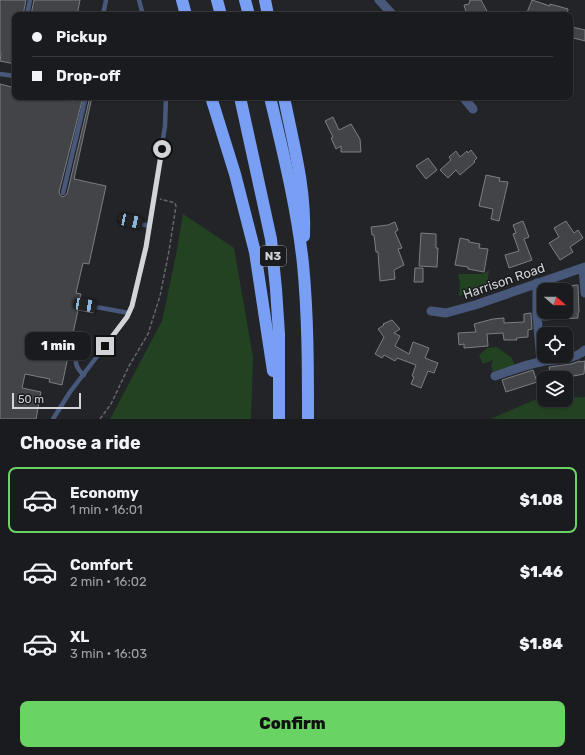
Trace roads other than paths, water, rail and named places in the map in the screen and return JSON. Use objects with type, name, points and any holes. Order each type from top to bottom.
[{"type":"highway","points":[[182,0],[185,12]]},
{"type":"highway","points":[[218,0],[220,12]]},
{"type":"highway","points":[[245,0],[248,12]]},
{"type":"highway","points":[[253,0],[255,12]]},
{"type":"highway","points":[[265,0],[267,12]]},
{"type":"highway","points":[[212,100],[235,174],[255,252],[279,415]]},
{"type":"highway","name":"N3","points":[[241,100],[271,239],[276,289],[279,415]]},
{"type":"highway","name":"N3","points":[[271,100],[294,204],[303,263],[308,338],[308,419]]},
{"type":"highway","points":[[285,100],[302,185],[305,217],[303,263]]},
{"type":"street","points":[[379,0],[390,12]]},
{"type":"street","points":[[466,100],[473,109]]},
{"type":"street","points":[[584,267],[585,293]]},
{"type":"street","name":"Harrison Road","points":[[431,311],[446,312],[475,306],[584,267]]},
{"type":"street","points":[[573,356],[585,350]]},
{"type":"street","points":[[496,376],[538,363]]},
{"type":"lane","points":[[28,12],[30,0]]},
{"type":"lane","points":[[104,12],[106,0]]},
{"type":"lane","points":[[139,0],[142,12]]},
{"type":"lane","points":[[0,74],[12,76]]},
{"type":"lane","points":[[63,193],[85,100]]},
{"type":"lane","points":[[53,419],[70,392],[129,313],[135,295],[149,226],[165,126],[166,100]]},
{"type":"lane","points":[[121,219],[149,226]]},
{"type":"lane","points":[[85,305],[129,313]]},
{"type":"lane","points":[[76,347],[76,366],[84,375]]}]
